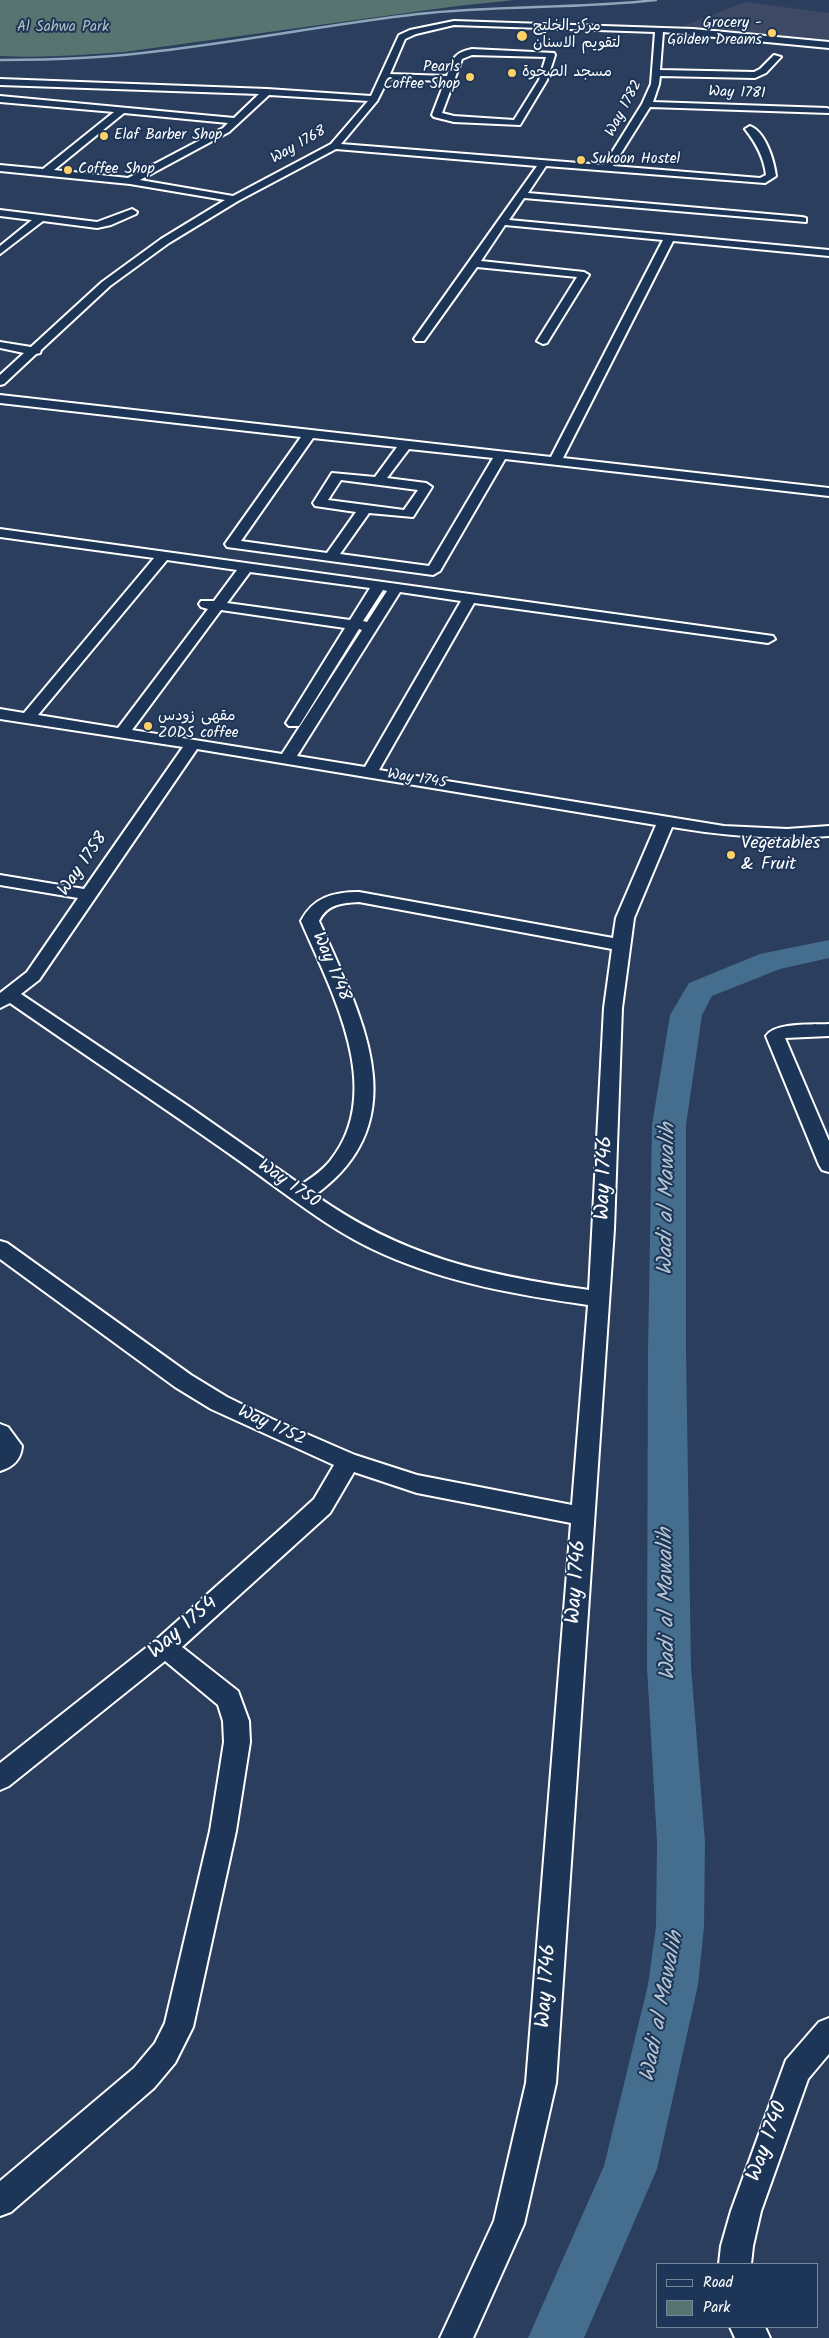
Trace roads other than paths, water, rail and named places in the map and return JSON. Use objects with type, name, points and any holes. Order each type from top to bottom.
[{"type":"street","name":"Way 1768","points":[[0,381],[106,284],[165,241],[234,199],[334,146],[360,120],[386,76],[402,37],[413,32],[435,26],[466,23],[707,32],[829,45]]},
{"type":"street","name":"Way 1782","points":[[608,168],[646,104],[655,84],[659,30]]},
{"type":"street","points":[[472,52],[551,55],[543,80],[517,123],[454,119],[438,116],[436,112],[450,79],[458,58],[462,54],[472,52]]},
{"type":"street","points":[[656,72],[755,75],[763,71],[777,57]]},
{"type":"street","points":[[386,76],[450,79]]},
{"type":"street","points":[[0,82],[267,92],[374,99]]},
{"type":"street","points":[[130,181],[212,140],[267,92]]},
{"type":"street","points":[[828,98],[828,113]]},
{"type":"street","points":[[0,99],[236,121]]},
{"type":"street","points":[[6,109],[18,101]]},
{"type":"street","name":"Way 1781","points":[[646,104],[828,113]]},
{"type":"street","points":[[46,172],[121,111]]},
{"type":"street","points":[[334,146],[762,181],[771,176],[770,162],[758,139],[750,129]]},
{"type":"street","points":[[420,339],[543,164]]},
{"type":"street","points":[[0,168],[130,181],[234,199]]},
{"type":"street","points":[[521,195],[702,219],[802,220]]},
{"type":"street","points":[[0,213],[97,225],[107,223],[132,212]]},
{"type":"street","points":[[0,252],[41,218]]},
{"type":"street","points":[[694,240],[702,219]]},
{"type":"street","points":[[502,222],[829,252]]},
{"type":"street","points":[[555,461],[670,238]]},
{"type":"street","points":[[474,263],[584,275],[543,342]]},
{"type":"street","points":[[0,346],[36,350]]},
{"type":"street","points":[[0,399],[829,492]]},
{"type":"street","points":[[310,433],[232,544],[433,571],[501,455]]},
{"type":"street","points":[[380,482],[406,444]]},
{"type":"street","points":[[336,476],[426,487],[408,514],[365,509],[320,503],[336,476]]},
{"type":"street","points":[[331,557],[365,509]]},
{"type":"street","points":[[0,533],[768,639]]},
{"type":"street","points":[[27,718],[163,556]]},
{"type":"street","points":[[116,732],[239,567]]},
{"type":"street","points":[[280,758],[378,586]]},
{"type":"street","points":[[280,758],[395,588]]},
{"type":"street","points":[[370,772],[469,599]]},
{"type":"street","points":[[214,601],[373,623]]},
{"type":"street","name":"Way 1745","points":[[2,718],[27,718],[748,833],[787,834],[829,831]]},
{"type":"street","name":"Way 1758","points":[[5,998],[33,976],[193,744]]},
{"type":"street","name":"Way 1746","points":[[456,2338],[508,2224],[541,2083],[599,1299],[613,1008],[625,918],[666,821]]},
{"type":"street","points":[[0,880],[88,895]]},
{"type":"street","name":"Way 1748","points":[[302,1194],[338,1165],[353,1143],[361,1116],[365,1089],[361,1054],[351,1016],[310,921],[314,912],[322,904],[344,897],[359,897],[621,945]]},
{"type":"street","name":"Way 1750","points":[[5,998],[302,1194],[352,1230],[428,1264],[468,1276],[509,1286],[599,1299]]},
{"type":"street","points":[[829,1030],[780,1033],[775,1036],[829,1165]]},
{"type":"street","name":"Way 1752","points":[[0,1248],[183,1382],[219,1403],[264,1425],[348,1461],[417,1484],[583,1516]]},
{"type":"street","points":[[0,1433],[11,1446],[10,1454],[0,1462]]},
{"type":"street","name":"Way 1754","points":[[0,1778],[165,1647],[322,1506],[348,1461]]},
{"type":"street","points":[[0,2201],[144,2078],[165,2053],[179,2027],[223,1831],[238,1742],[236,1721],[228,1699],[165,1647]]},
{"type":"street","name":"Way 1740","points":[[735,2263],[737,2246],[746,2210],[793,2077],[805,2058],[829,2032]]},
{"type":"waterway","points":[[0,60],[80,58],[139,53],[385,18],[448,11],[597,5],[656,0]]},
{"type":"waterway","name":"Wadi al Mawalih","points":[[556,2338],[630,2169],[673,1985],[680,1927],[681,1842],[669,1667],[667,1352],[669,1125],[686,1015],[700,990],[771,961],[829,949]]},
{"type":"place","name":"Grocery - Golden Dreams","points":[[772,33]]},
{"type":"place","name":"مركز الخليج لتقويم الاسنان","points":[[522,36]]},
{"type":"place","name":"مسجد الصحوة","points":[[512,73]]},
{"type":"place","name":"Pearls Coffee Shop","points":[[470,77]]},
{"type":"place","name":"Elaf Barber Shop","points":[[104,136]]},
{"type":"place","name":"Sukoon Hostel","points":[[581,160]]},
{"type":"place","name":"Coffee Shop","points":[[68,170]]},
{"type":"place","name":"مقهى زودس ZODS coffee","points":[[148,726]]},
{"type":"place","name":"Vegetables & Fruit","points":[[731,855]]},
{"type":"park label","name":"Al Sahwa Park","points":[[63,28]]}]
